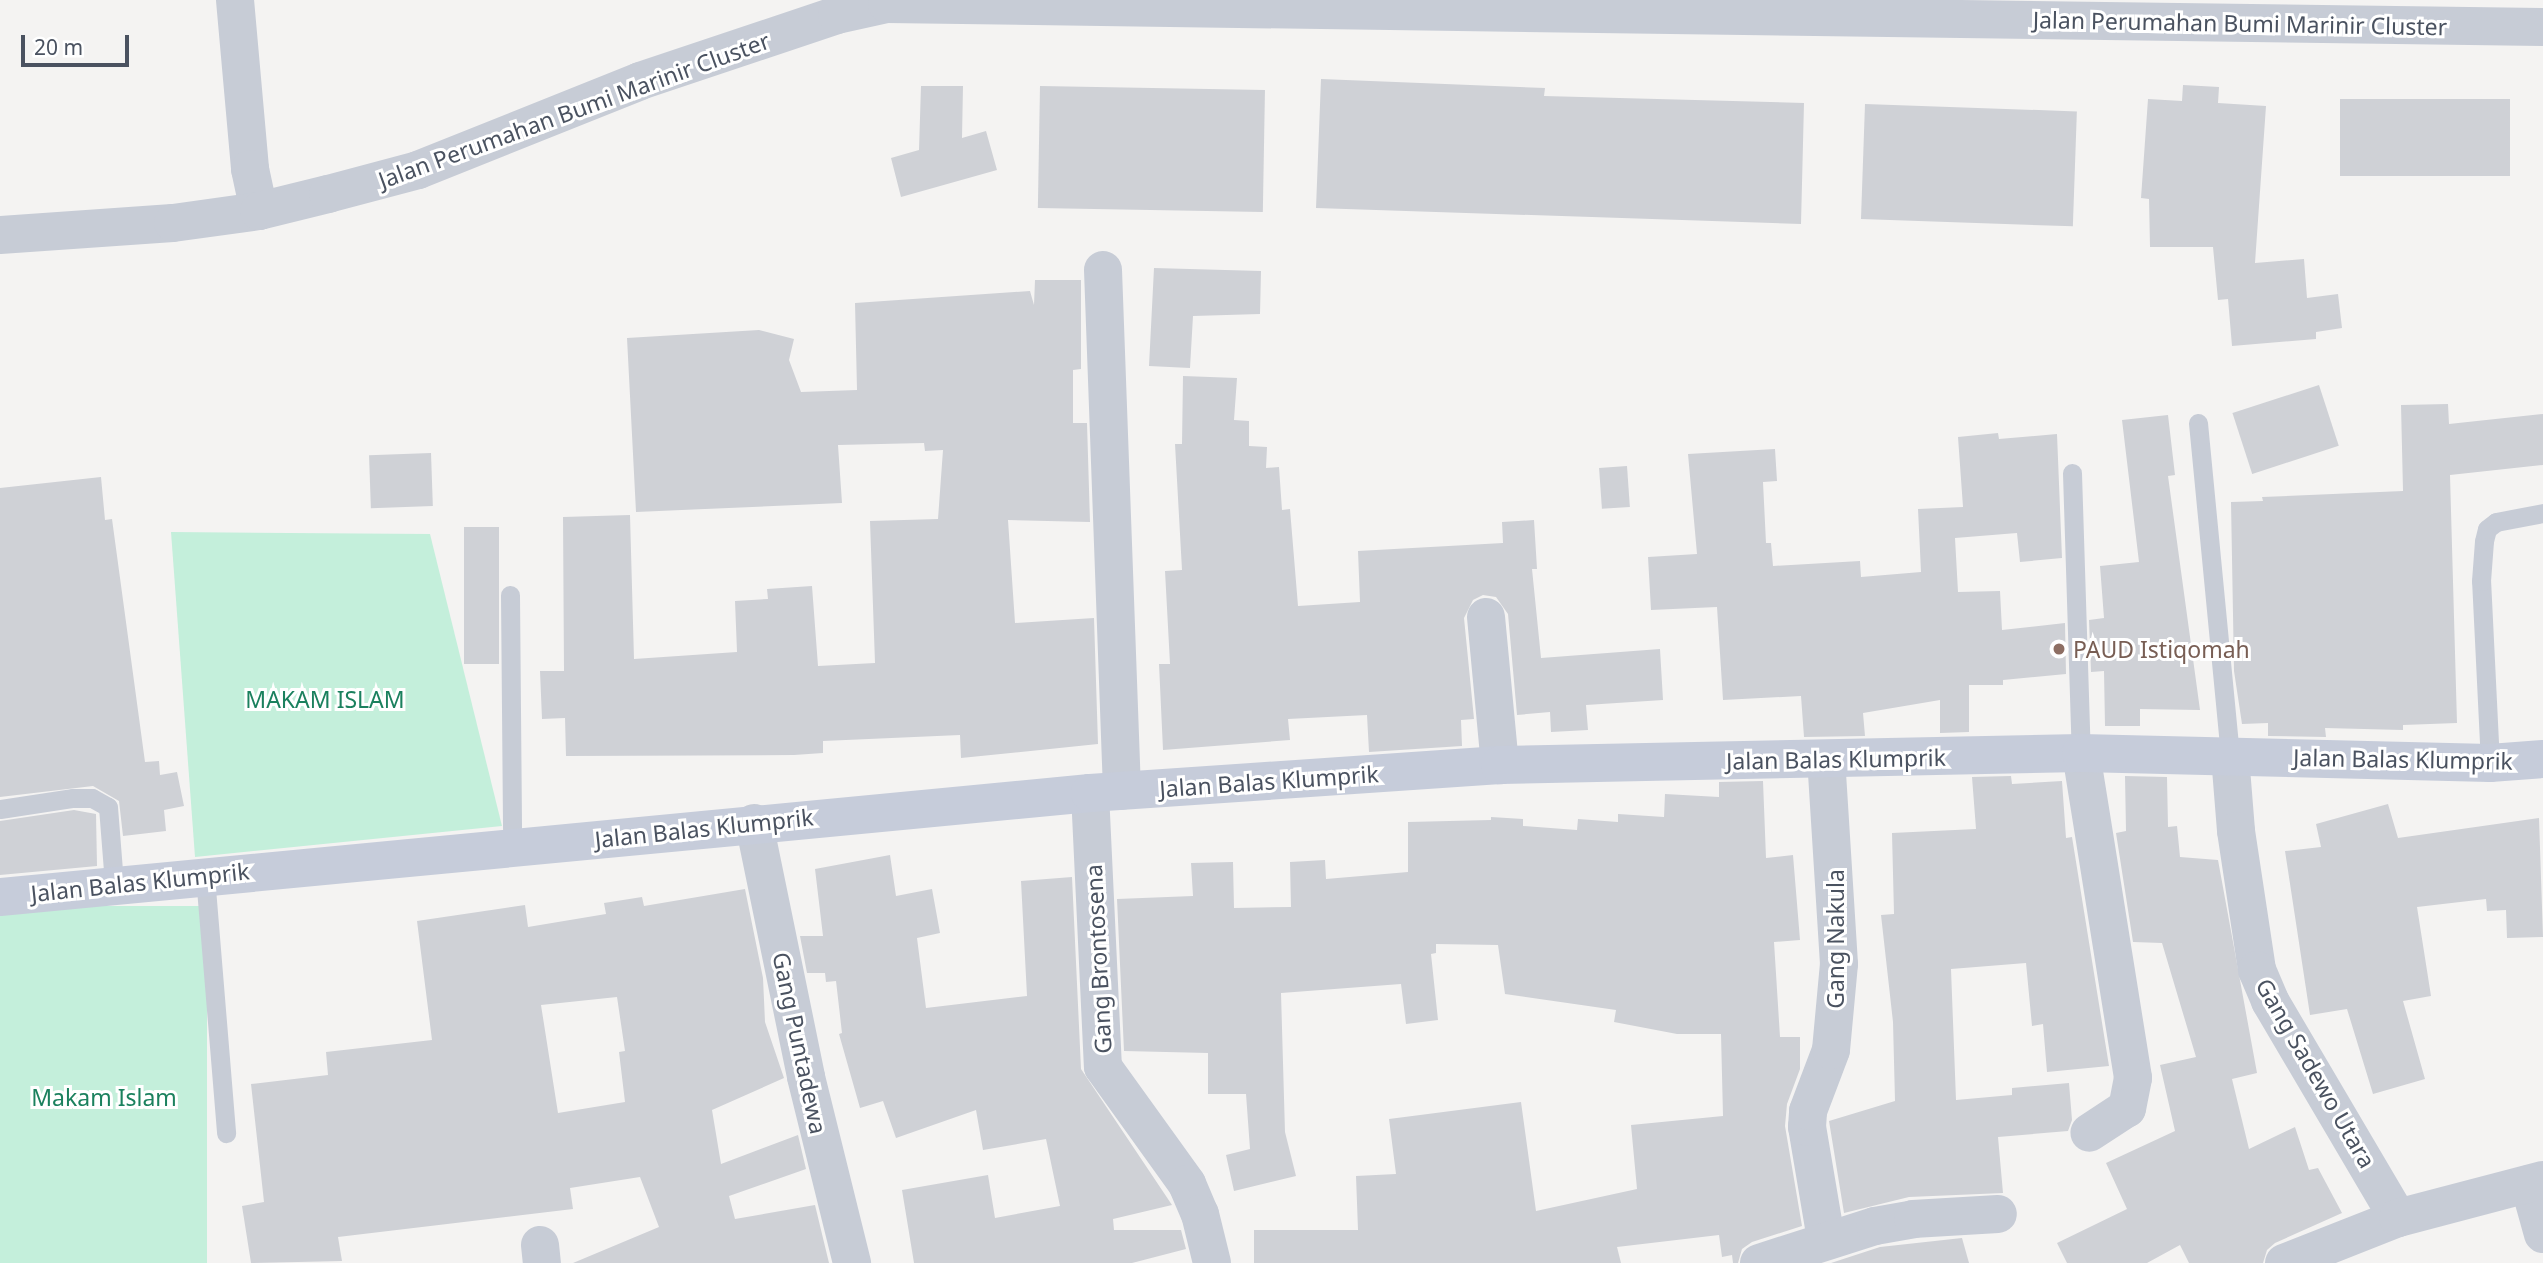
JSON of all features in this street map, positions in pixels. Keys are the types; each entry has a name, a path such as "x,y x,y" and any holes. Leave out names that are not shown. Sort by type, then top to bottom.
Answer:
{"street":[{"path":"236,0 250,169 259,211"},
{"name":"Jalan Perumahan Bumi Marinir Cluster","path":"0,235 173,223 259,211 418,170 640,81 837,15 887,2 2543,27"},
{"name":"Gang Brontosena","path":"1103,270 1106,792 1104,1067 1187,1184 1200,1214 1212,1263"},
{"path":"1486,617 1500,765"},
{"path":"2081,754 2133,1078 2127,1108 2089,1133"},
{"name":"Jalan Balas Klumprik","path":"0,897 114,883 1106,792 1500,765 2081,754 2490,763 2543,759"},
{"name":"Gang Sadewo Utara","path":"2230,756 2236,831 2257,970 2270,1001 2398,1218"},
{"name":"Gang Nakula","path":"1826,759 1839,964 1831,1050 1808,1111 1807,1127 1812,1179 1826,1239"},
{"name":"Gang Puntadewa","path":"754,823 806,1077 852,1263"},
{"path":"2284,1263 2362,1248 2398,1218 2536,1182 2543,1234"},
{"path":"1759,1263 1826,1239 1913,1219 1998,1214"}],"lane":[{"path":"2198,423 2230,756"},
{"path":"2072,473 2081,754"},
{"path":"2490,763 2481,581 2484,541 2487,529 2496,522 2543,513"},
{"path":"510,595 512,847"},
{"path":"0,809 73,798 92,798 108,807 114,883"},
{"path":"205,876 226,1133"}],"green space":[{"name":"MAKAM ISLAM","path":"171,532 430,534 502,826 195,857"},
{"name":"Makam Islam","path":"0,906 207,906 207,1263 0,1263"}],"building":[{"path":"1321,79 1545,88 1544,96 1804,103 1801,224 1316,208"},
{"path":"2183,85 2219,87 2218,103 2266,106 2255,263 2304,259 2307,298 2338,294 2342,328 2316,332 2316,339 2232,346 2228,299 2218,300 2213,247 2150,247 2149,199 2141,198 2148,99 2182,101"},
{"path":"921,86 963,86 962,138 986,131 997,170 901,197 891,158 919,150"},
{"path":"1040,86 1265,90 1263,212 1038,208"},
{"path":"2340,99 2510,99 2510,176 2340,176"},
{"path":"1865,104 2077,111 2073,226 1861,219"},
{"path":"1154,268 1261,271 1260,314 1193,316 1190,368 1149,366"},
{"path":"1035,280 1081,280 1081,369 1073,370 1073,423 1087,423 1090,522 1008,520 1015,623 1094,618 1098,744 961,758 960,735 823,741 823,753 794,755 566,756 565,718 542,719 540,671 564,671 563,517 630,515 634,659 737,652 735,601 768,599 767,589 812,586 818,666 875,663 870,521 938,519 943,450 925,451 924,443 838,445 842,503 636,512 627,338 759,330 794,339 789,360 801,392 857,390 855,303 1030,291 1034,305"},
{"path":"1183,376 1237,378 1234,420 1249,421 1249,446 1267,447 1266,468 1279,467 1282,510 1290,509 1298,606 1360,602 1358,551 1503,543 1502,522 1534,520 1537,569 1532,569 1541,658 1660,649 1663,700 1586,705 1588,730 1551,732 1550,712 1517,715 1508,614 1496,597 1483,595 1473,600 1464,618 1474,719 1461,720 1462,746 1369,752 1367,715 1288,719 1290,740 1163,750 1159,664 1170,664 1165,571 1182,570 1175,444 1182,444"},
{"path":"2319,385 2339,446 2252,474 2232,413"},
{"path":"2448,404 2449,424 2543,414 2543,465 2450,475 2457,723 2403,725 2403,730 2325,728 2326,737 2268,736 2268,723 2242,724 2234,671 2231,502 2263,501 2262,497 2403,491 2401,405"},
{"path":"2168,415 2175,475 2168,476 2200,710 2140,709 2140,726 2105,726 2104,671 2091,672 2089,620 2104,618 2100,566 2139,562 2122,420"},
{"path":"1998,433 1999,439 2057,434 2062,558 2020,562 2017,533 1955,538 1958,592 2000,591 2002,630 2065,623 2066,674 2003,680 2003,685 1969,685 1969,732 1940,733 1940,700 1863,713 1865,736 1804,737 1801,696 1723,700 1717,607 1651,610 1648,557 1697,554 1688,454 1775,449 1777,481 1763,482 1766,543 1771,543 1773,566 1860,561 1861,577 1921,572 1918,509 1963,507 1958,437"},
{"path":"431,453 433,506 371,508 369,455"},
{"path":"1627,466 1630,507 1602,509 1599,468"},
{"path":"101,477 105,520 112,519 145,762 159,761 160,775 177,772 184,806 164,810 166,831 123,836 119,801 93,786 0,797 0,488"},
{"path":"464,527 499,527 499,664 464,664"},
{"path":"2011,776 2012,784 2062,781 2066,838 2072,837 2109,1066 2047,1072 2043,1024 2032,1026 2026,963 1951,969 1956,1100 2012,1095 2012,1088 2069,1083 2072,1120 2068,1131 1998,1137 2003,1193 1909,1197 1844,1213 1829,1121 1895,1101 1893,1022 1881,915 1894,914 1892,833 1976,829 1972,777"},
{"path":"2125,776 2167,777 2168,827 2177,826 2180,857 2218,860 2257,1073 2232,1079 2249,1149 2295,1127 2309,1170 2318,1168 2342,1213 2275,1243 2267,1250 2263,1263 2189,1263 2180,1245 2147,1263 2067,1263 2057,1243 2127,1209 2106,1163 2175,1131 2160,1065 2196,1057 2162,943 2133,942 2116,833 2126,831"},
{"path":"1763,781 1766,858 1793,855 1800,940 1774,942 1780,1037 1800,1037 1800,1069 1787,1104 1785,1126 1802,1226 1752,1242 1742,1249 1738,1263 1733,1263 1732,1255 1722,1257 1719,1235 1617,1247 1621,1263 1254,1263 1254,1230 1358,1230 1356,1176 1396,1174 1389,1119 1521,1102 1536,1211 1637,1189 1631,1125 1723,1116 1721,1034 1677,1034 1614,1022 1616,1010 1505,994 1498,945 1436,944 1436,953 1431,954 1438,1020 1406,1024 1401,984 1281,993 1285,1132 1296,1176 1234,1191 1226,1155 1250,1149 1246,1094 1208,1094 1208,1053 1124,1051 1117,899 1193,896 1191,863 1233,862 1234,908 1291,907 1290,862 1325,860 1326,879 1408,872 1408,822 1491,820 1491,817 1523,819 1523,826 1577,830 1578,819 1618,822 1618,814 1664,817 1665,794 1719,797 1719,782"},
{"path":"2388,804 2398,838 2539,818 2543,937 2507,938 2506,910 2487,911 2486,899 2417,907 2431,996 2403,1001 2425,1079 2373,1094 2347,1009 2310,1015 2285,851 2321,847 2316,824"},
{"path":"74,810 96,814 97,866 0,875 0,821"},
{"path":"890,855 896,896 932,889 940,933 917,938 926,1008 1027,996 1021,881 1072,877 1081,1069 1172,1205 1113,1219 1114,1230 1181,1230 1186,1249 1132,1263 914,1263 902,1190 988,1175 995,1218 1060,1206 1046,1139 983,1150 976,1110 896,1138 883,1101 860,1108 839,1034 842,1033 836,981 826,982 825,973 807,973 800,936 823,936 815,869"},
{"path":"745,889 763,978 765,1022 784,1078 712,1110 721,1164 798,1135 806,1169 729,1196 735,1219 815,1205 829,1263 573,1263 659,1227 640,1177 570,1188 573,1209 338,1237 342,1261 251,1263 242,1206 264,1202 251,1084 328,1075 326,1052 432,1040 417,921 525,905 528,927 606,914 604,903 642,897 644,906","holes":["617,997 625,1051 619,1052 625,1102 558,1113 541,1005"]},
{"path":"1962,1238 1969,1263 1831,1263 1880,1247"}],"place":[{"name":"PAUD Istiqomah","path":"2059,649"}]}
